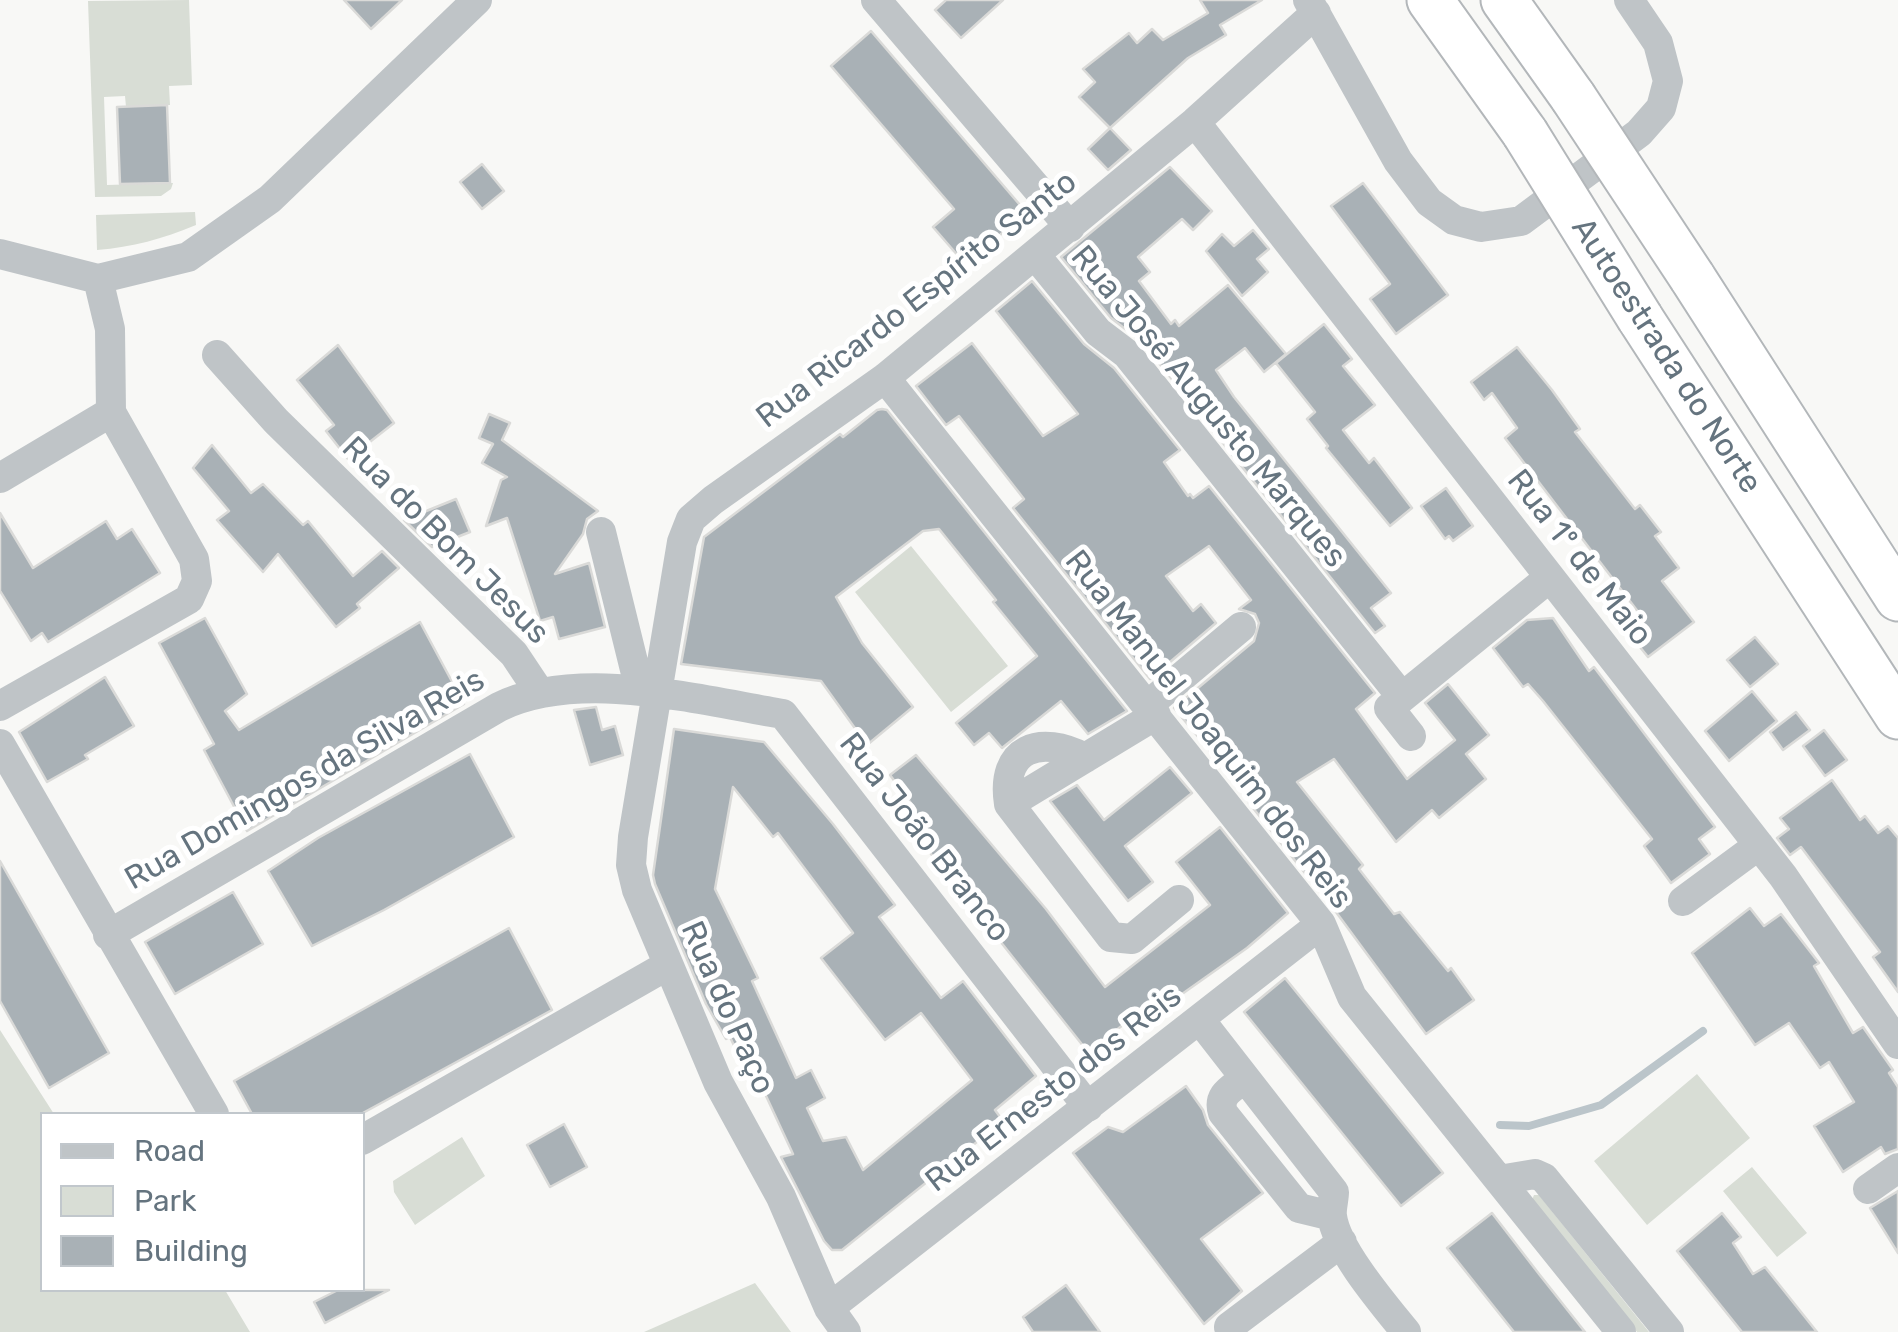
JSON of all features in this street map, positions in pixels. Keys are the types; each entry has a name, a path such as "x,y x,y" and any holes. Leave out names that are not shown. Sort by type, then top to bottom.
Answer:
{"highway":[{"name":"Autoestrada do Norte","path":"1430,0 1525,133 1898,716"},
{"name":"Autoestrada do Norte","path":"1504,0 1574,97 1692,276 1898,598"}],"street":[{"path":"0,254 98,279 188,258 270,199 477,0"},
{"path":"876,0 1070,227"},
{"path":"1312,7 1398,161 1429,202 1454,220 1480,227 1521,221 1639,133 1660,108 1668,80 1658,43 1629,0"},
{"name":"Rua Ricardo Espírito Santo","path":"648,691 691,518 885,378 1036,256 1195,122 1312,7"},
{"name":"Rua 1º de Maio","path":"1195,122 1759,844 1898,1044"},
{"name":"Rua José Augusto Marques","path":"1036,256 1098,332 1127,354 1402,697"},
{"path":"0,706 189,598 194,591 194,559 111,412 110,330 98,279"},
{"name":"Rua do Bom Jesus","path":"217,355 276,420 514,654 540,693 648,691"},
{"name":"Rua Manuel Joaquim dos Reis","path":"885,378 1320,924 1352,997 1621,1332"},
{"path":"0,478 111,412"},
{"path":"601,532 648,691"},
{"path":"1411,736 1389,708 1549,578"},
{"path":"1179,900 1132,939 1111,937 1009,804 1008,770 1034,748 1064,746 1085,758 1152,710 1241,627"},
{"name":"Rua do Paço","path":"648,691 632,864 637,890 718,1082 782,1197 838,1320"},
{"name":"Rua João Branco","path":"648,691 783,714 1088,1107"},
{"name":"Rua Domingos da Silva Reis","path":"108,935 499,707 540,693"},
{"path":"0,744 213,1112"},
{"path":"1683,902 1759,844"},
{"name":"Rua Ernesto dos Reis","path":"838,1320 1088,1107 1320,924"},
{"path":"365,1138 668,965"},
{"path":"1200,1020 1334,1192 1337,1229 1377,1296 1406,1332"},
{"path":"1868,1188 1898,1168"},
{"path":"1500,1180 1535,1174 1544,1178 1669,1332"},
{"path":"1229,1327 1337,1229"}],"green space":[{"path":"189,0 192,85 169,86 170,105 126,107 125,96 104,97 107,185 173,183 171,189 161,196 95,197 88,1"},
{"path":"195,212 196,225 159,238 97,250 96,215"},
{"path":"911,546 1008,666 951,712 855,592"},
{"path":"0,1030 53,1112 40,1112 40,1292 226,1292 250,1332 0,1332"},
{"path":"1697,1074 1750,1138 1647,1225 1594,1161"},
{"path":"462,1137 485,1176 415,1225 394,1192 393,1181"},
{"path":"1752,1167 1807,1233 1777,1257 1723,1191"},
{"path":"1539,1195 1649,1332 1637,1332 1532,1200"},
{"path":"755,1283 791,1332 644,1332"}],"building":[{"path":"344,0 402,0 371,29"},
{"path":"946,0 1003,0 961,38 935,10"},
{"path":"1200,0 1262,0 1220,25 1226,35 1188,58 1110,128 1079,97 1095,82 1083,69 1129,33 1137,43 1152,29 1163,40 1208,13"},
{"path":"871,31 1026,212 966,265 933,227 954,209 831,66"},
{"path":"167,105 170,183 120,184 117,107"},
{"path":"1110,128 1131,150 1108,170 1088,149"},
{"path":"482,164 504,191 482,209 460,182"},
{"path":"1170,167 1212,211 1193,230 1182,219 1138,257 1150,272 1139,281 1171,324 1175,320 1179,326 1228,285 1286,354 1264,372 1245,348 1216,370 1391,593 1371,608 1385,626 1375,633 1142,342 1111,318 1061,257"},
{"path":"1363,183 1448,295 1396,334 1370,299 1390,284 1331,206"},
{"path":"1253,230 1269,249 1257,259 1268,272 1242,296 1206,251 1222,234 1234,246"},
{"path":"1032,281 1084,344 1114,368 1180,450 1164,462 1188,496 1193,498 1209,486 1375,693 1356,709 1407,779 1455,740 1425,703 1448,684 1489,735 1466,754 1486,779 1439,818 1432,810 1396,842 1334,759 1297,782 1363,865 1359,869 1394,914 1400,912 1474,1000 1426,1034 1249,803 1252,801 1174,708 1254,641 1259,623 1255,614 1239,609 1251,600 1209,546 1166,576 1193,611 1201,604 1216,623 1150,679 1013,508 1024,499 959,416 946,425 916,386 972,343 1043,436 1078,414 996,311"},
{"path":"1324,324 1352,359 1343,366 1375,405 1343,430 1369,463 1374,458 1412,508 1390,526 1326,448 1307,419 1315,412 1276,363"},
{"path":"338,345 394,423 348,459 326,431 334,425 297,380"},
{"path":"1517,347 1580,429 1575,432 1635,509 1640,505 1661,532 1655,536 1679,568 1662,581 1694,622 1648,657 1623,626 1639,613 1505,438 1517,428 1492,393 1484,400 1471,382"},
{"path":"882,409 887,410 1127,711 1088,734 1061,701 1002,748 989,733 974,745 956,723 1037,656 939,529 923,531 836,597 862,643 913,707 867,745 821,681 681,664 704,537 840,434 843,437"},
{"path":"489,414 510,423 502,440 598,511 587,519 583,534 555,574 589,563 605,627 559,639 553,617 540,621 507,518 486,526 501,480 507,477 482,463 493,444 479,438"},
{"path":"212,445 251,493 263,484 303,525 308,521 353,576 382,551 399,568 336,627 278,554 263,572 217,520 229,511 193,468"},
{"path":"1446,488 1473,526 1453,541 1449,536 1445,539 1421,506"},
{"path":"456,499 470,532 432,547 404,520"},
{"path":"0,513 33,568 106,521 117,539 132,529 160,573 48,642 42,633 31,641 0,591"},
{"path":"205,618 247,694 225,711 239,730 420,622 464,704 247,831 204,750 214,744 159,643"},
{"path":"1553,618 1589,671 1594,667 1715,827 1699,839 1710,854 1671,883 1644,846 1652,839 1543,701 1528,684 1523,687 1493,648 1527,620"},
{"path":"1755,637 1778,664 1750,687 1727,660"},
{"path":"105,677 134,726 47,782 19,732"},
{"path":"1752,691 1777,721 1729,761 1705,731"},
{"path":"596,707 602,730 615,726 623,755 590,765 574,710"},
{"path":"1796,712 1810,730 1783,750 1770,732"},
{"path":"674,729 764,742 895,905 879,917 941,998 963,981 1036,1076 995,1110 1003,1121 842,1250 832,1250 781,1157 793,1154 754,1070 747,1073 730,1037 726,1039 706,1004 653,875","holes":["733,787 773,837 778,833 853,933 821,958 885,1040 921,1013 972,1080 863,1170 846,1137 823,1141 807,1108 825,1098 811,1070 796,1078 752,981 758,978 715,889"]},
{"path":"1824,730 1847,760 1825,776 1803,746"},
{"path":"470,754 514,837 312,946 268,871 318,838"},
{"path":"916,755 1046,909 1105,987 1210,905 1176,862 1220,827 1288,913 1247,948 1134,1028 1128,1021 1088,1052 904,820 916,810 890,775"},
{"path":"1170,767 1192,793 1125,846 1153,882 1128,901 1050,801 1077,785 1104,820"},
{"path":"1832,780 1860,820 1865,816 1878,833 1888,826 1898,838 1898,992 1873,957 1880,952 1801,847 1790,855 1777,838 1789,829 1780,818"},
{"path":"0,861 109,1053 49,1088 0,1001"},
{"path":"233,892 263,944 175,994 145,942"},
{"path":"1750,908 1764,926 1781,914 1819,963 1814,966 1853,1033 1863,1027 1893,1070 1889,1073 1898,1087 1898,1149 1885,1154 1881,1147 1843,1172 1814,1126 1854,1102 1829,1062 1820,1068 1789,1023 1755,1045 1692,953"},
{"path":"509,928 552,1010 365,1112 251,1112 234,1081"},
{"path":"1285,978 1443,1173 1401,1206 1244,1012"},
{"path":"1186,1086 1203,1110 1208,1125 1263,1193 1201,1239 1242,1291 1204,1324 1073,1153 1108,1127 1123,1132"},
{"path":"564,1124 587,1167 550,1187 527,1145"},
{"path":"1898,1191 1898,1253 1870,1208"},
{"path":"1492,1213 1585,1332 1514,1332 1447,1248"},
{"path":"1722,1213 1741,1237 1733,1243 1753,1274 1765,1267 1817,1332 1742,1332 1677,1251"},
{"path":"1066,1285 1100,1332 1033,1332 1023,1317"},
{"path":"389,1290 325,1323 314,1302 334,1292"}],"waterway":[{"path":"1500,1125 1529,1126 1601,1105 1703,1031"}]}
